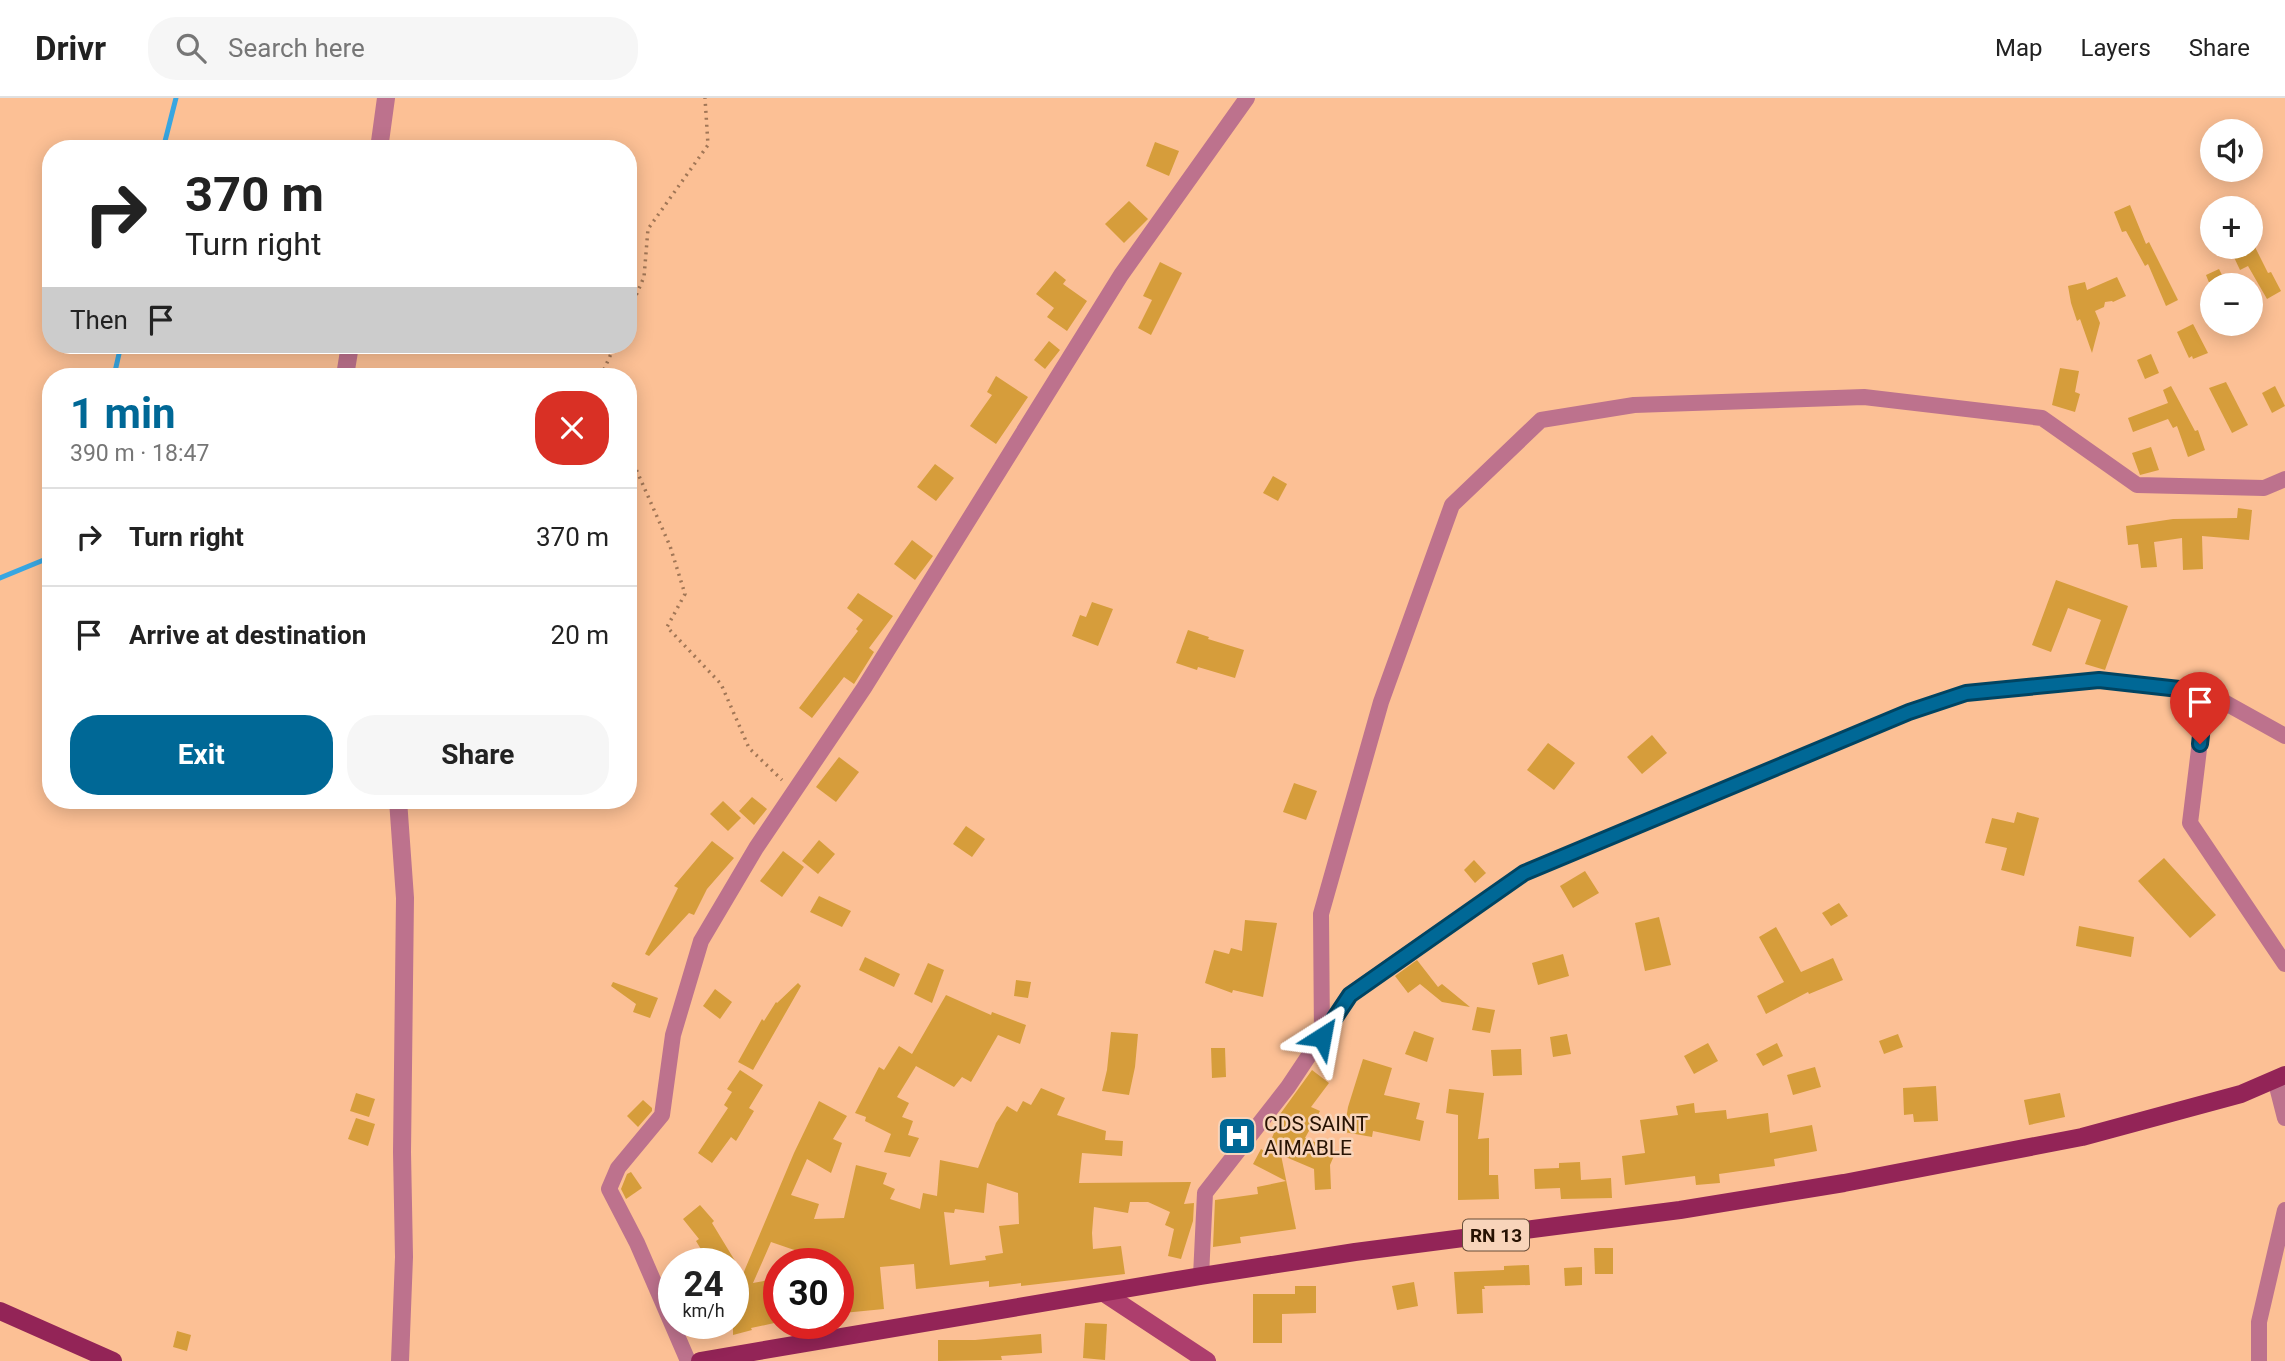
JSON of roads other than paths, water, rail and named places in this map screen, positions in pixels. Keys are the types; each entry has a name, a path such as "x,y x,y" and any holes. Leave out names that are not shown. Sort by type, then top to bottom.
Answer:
{"main road":[{"name":"RN 13","path":"700,1361 1355,1252 1680,1210 1844,1184 2082,1137 2241,1094 2280,1077"},
{"path":"1104,1293 1207,1361"},
{"path":"0,1311 113,1361"}],"street":[{"path":"380,140 386,98"},
{"path":"688,1361 637,1243 610,1189 618,1168 662,1115 673,1035 701,941 756,848 864,688 1121,275 1247,98"},
{"path":"1322,1037 1321,914 1381,702 1452,505 1541,420 1634,405 1864,397 2042,418 2137,485 2264,488 2285,479"},
{"path":"1202,1276 1205,1194 1288,1087 1350,995 1524,873 1909,712 1966,693 2099,680 2206,692 2285,736"},
{"path":"2206,692 2190,823 2285,964"},
{"path":"399,809 405,898 402,1152 404,1257 400,1361"},
{"path":"2280,1077 2285,1118"},
{"path":"2259,1361 2259,1322 2285,1210"}],"waterway":[{"path":"165,140 176,98"},
{"path":"116,368 119,354"},
{"path":"0,578 42,561"}],"place":[{"name":"CDS SAINT AIMABLE","path":"1237,1136"}]}
